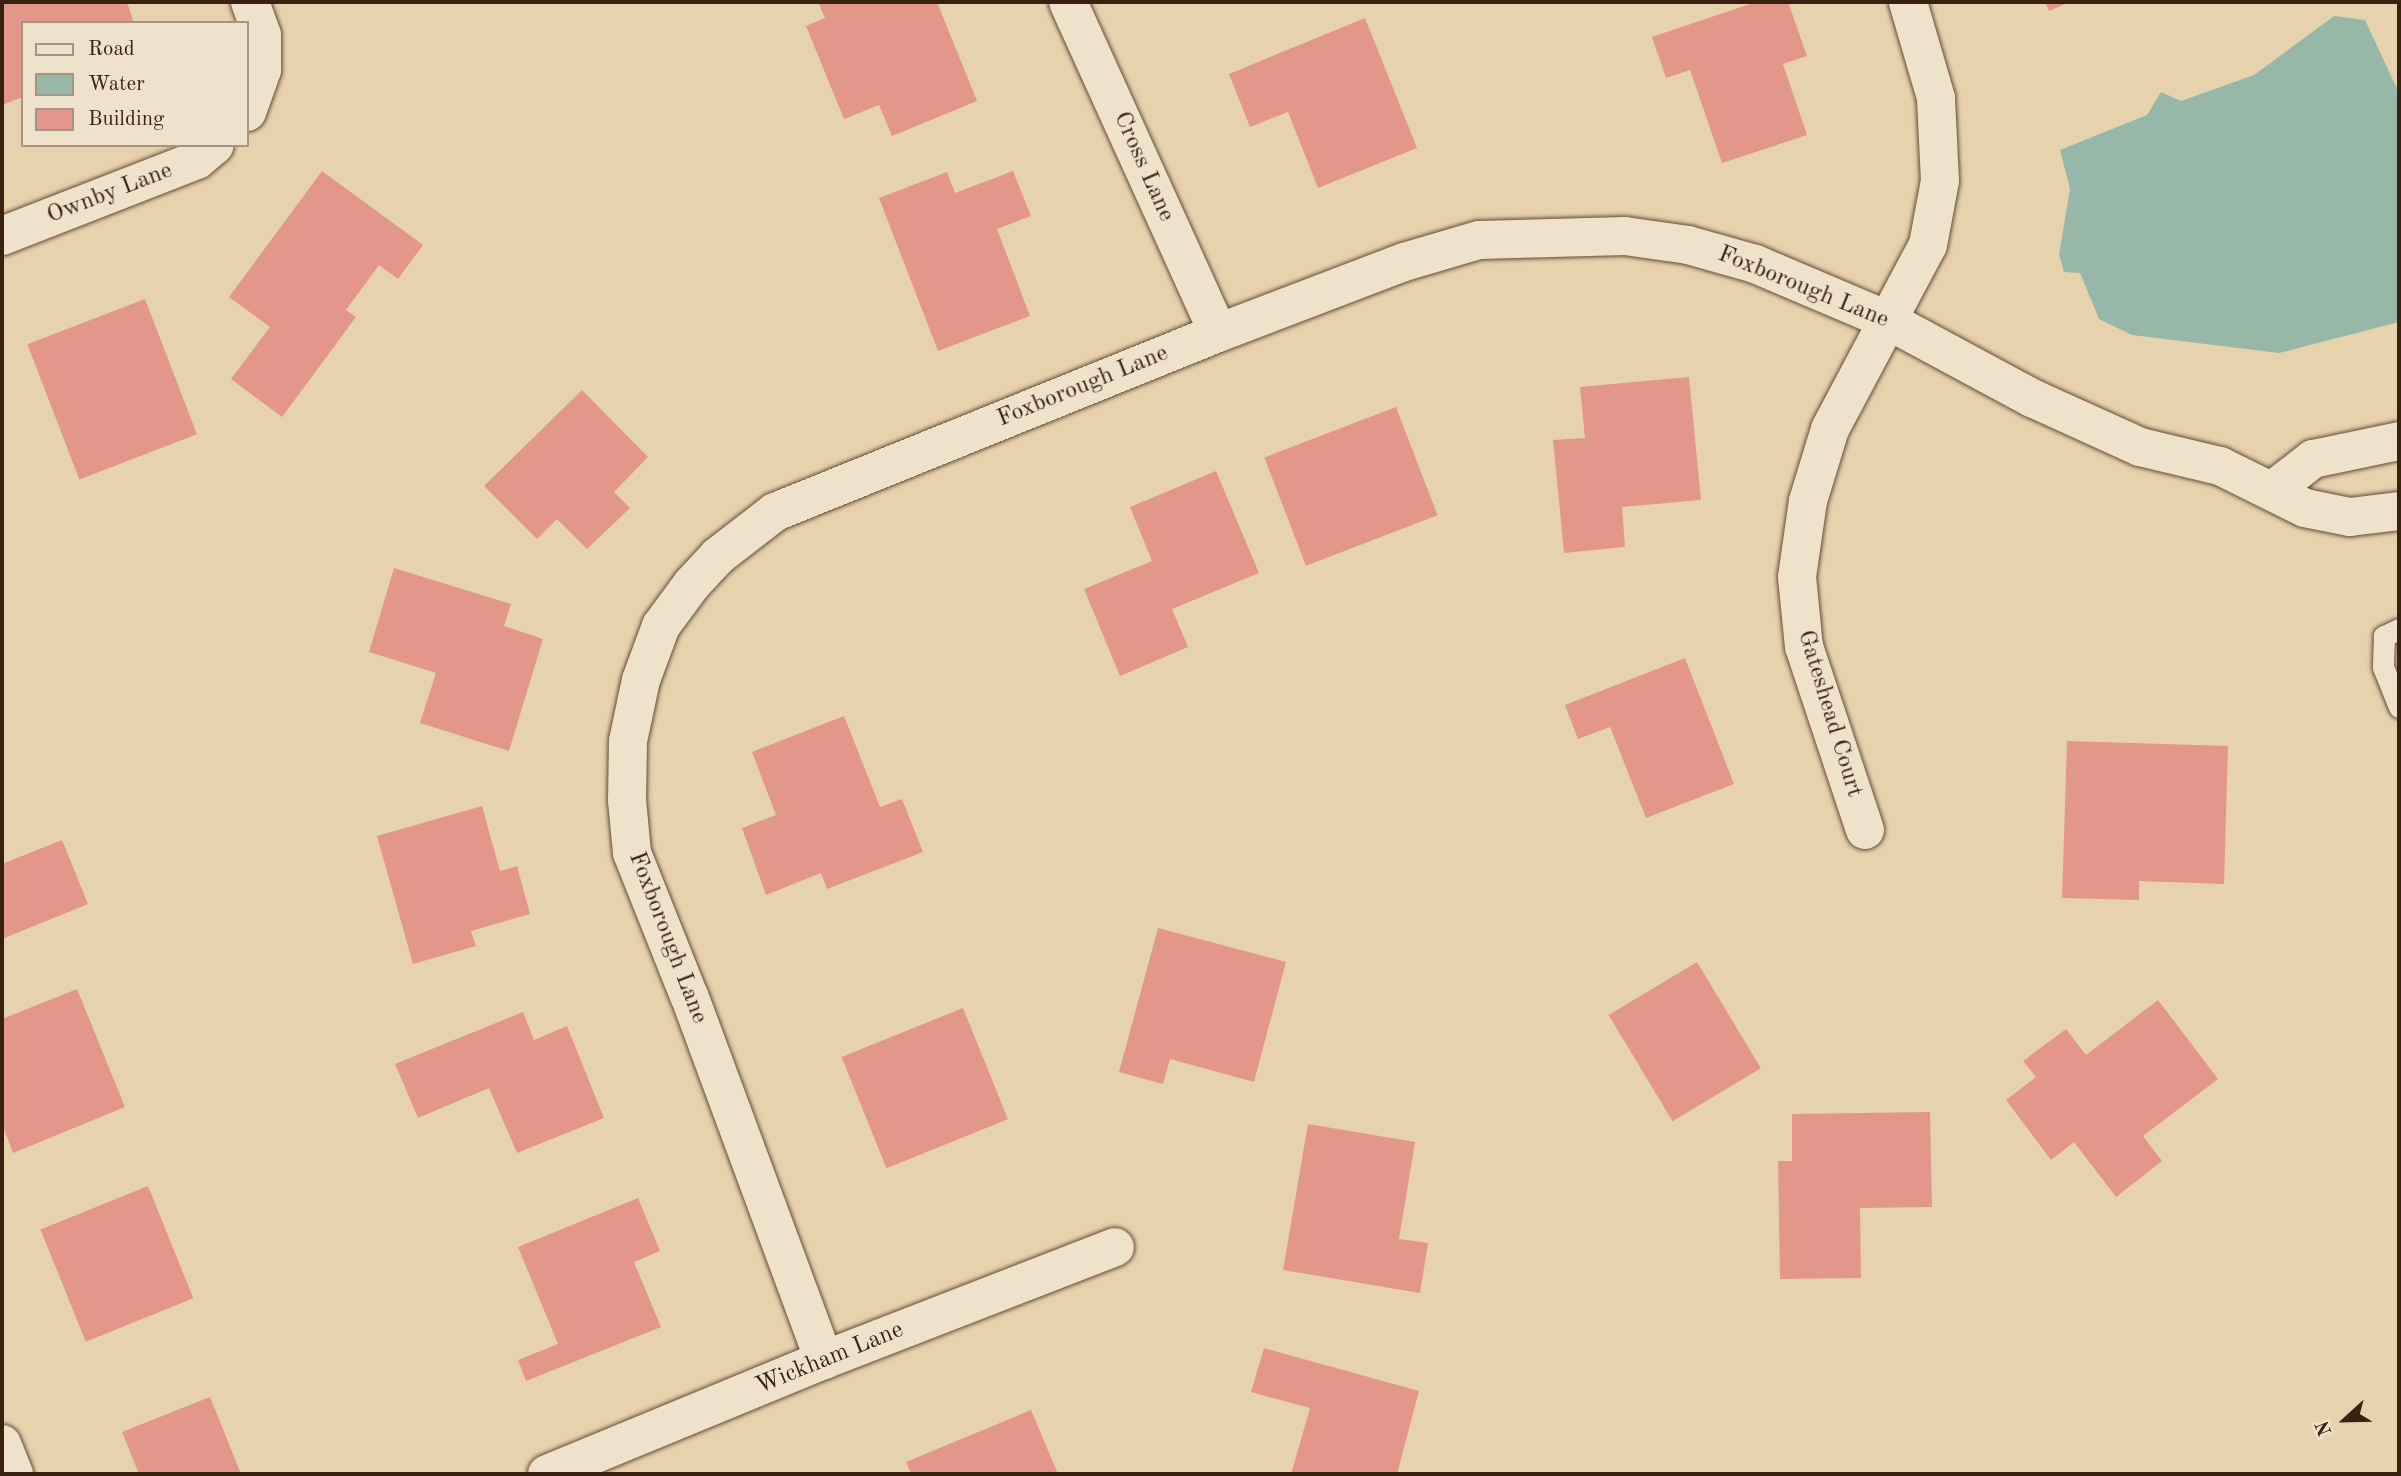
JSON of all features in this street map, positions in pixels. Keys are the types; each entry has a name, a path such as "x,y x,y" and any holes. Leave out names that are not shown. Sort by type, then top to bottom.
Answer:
{"street":[{"path":"248,109 262,70 262,34 250,2"},
{"name":"Cross Lane","path":"1068,2 1218,333"},
{"name":"Gateshead Court","path":"1865,830 1804,647 1797,578 1808,501 1830,429 1928,245 1940,181 1936,98 1908,2"},
{"name":"Ownby Lane","path":"2,236 197,160 213,147"},
{"name":"Foxborough Lane","path":"824,1360 689,996 632,853 627,800 628,741 641,680 661,626 692,584 718,556 775,512 1218,333 1404,262 1479,240 1625,236 1688,245 1755,264 1887,320 2032,398 2140,447 2220,466 2305,508 2350,517 2399,511"},
{"path":"2273,490 2313,459 2399,441"},
{"name":"Wickham Lane","path":"547,1474 824,1360 1115,1247"},
{"path":"2,1444 14,1474"}],"lane":[{"path":"2399,629 2384,636 2383,667 2399,707"}],"water":[{"path":"2334,16 2365,20 2399,93 2399,322 2279,353 2132,335 2099,319 2080,273 2064,272 2059,254 2070,189 2060,150 2147,115 2161,92 2181,101 2254,75"}],"building":[{"path":"2,2 127,2 133,21 21,21 21,98 2,105"},
{"path":"818,2 937,2 977,101 892,136 879,105 844,119 806,26 825,18"},
{"path":"1756,2 1788,2 1807,56 1783,64 1807,135 1722,163 1690,70 1666,78 1652,37"},
{"path":"2045,2 2070,2 2049,11"},
{"path":"1365,18 1417,148 1318,188 1288,112 1250,127 1229,74"},
{"path":"322,171 423,245 398,279 379,265 346,310 356,317 282,417 231,379 270,327 229,297"},
{"path":"1013,171 1031,216 997,229 1030,316 938,351 879,198 947,172 955,193"},
{"path":"145,299 197,434 79,480 27,344"},
{"path":"1689,377 1701,500 1622,507 1625,547 1564,553 1553,440 1585,438 1580,387"},
{"path":"582,390 648,457 614,492 630,508 587,549 557,519 537,539 484,486"},
{"path":"1396,407 1438,515 1306,566 1264,458"},
{"path":"1216,471 1259,573 1172,609 1188,647 1120,676 1084,589 1152,561 1130,507"},
{"path":"394,568 511,604 504,626 543,639 509,751 420,723 436,673 369,652"},
{"path":"1685,658 1734,784 1646,818 1610,727 1578,739 1565,705"},
{"path":"844,716 880,807 902,799 923,852 827,889 821,873 766,895 742,828 776,815 752,752"},
{"path":"2067,741 2228,746 2224,884 2139,881 2139,900 2062,898"},
{"path":"482,806 500,871 517,866 530,914 471,931 476,946 413,964 377,836"},
{"path":"62,840 88,904 2,939 2,864"},
{"path":"1158,928 1286,962 1254,1082 1170,1059 1163,1084 1119,1072"},
{"path":"1697,962 1761,1068 1673,1121 1609,1015"},
{"path":"77,989 125,1107 13,1153 2,1124 2,1019"},
{"path":"2158,1000 2218,1079 2143,1136 2162,1161 2116,1197 2074,1142 2051,1160 2006,1100 2036,1077 2023,1061 2066,1029 2086,1055"},
{"path":"963,1008 1008,1119 886,1168 842,1057"},
{"path":"523,1012 534,1040 567,1026 604,1118 517,1153 489,1088 418,1118 395,1064"},
{"path":"1930,1112 1932,1207 1860,1208 1861,1278 1780,1279 1778,1161 1792,1161 1792,1114"},
{"path":"1308,1124 1415,1142 1399,1239 1428,1243 1420,1293 1283,1270"},
{"path":"148,1186 193,1298 86,1342 40,1229"},
{"path":"638,1198 660,1251 634,1262 661,1327 526,1381 518,1360 558,1344 518,1247"},
{"path":"1264,1348 1419,1391 1397,1474 1291,1474 1310,1408 1251,1392"},
{"path":"210,1397 241,1474 139,1474 122,1432"},
{"path":"1031,1410 1058,1474 911,1474 906,1462"}]}
